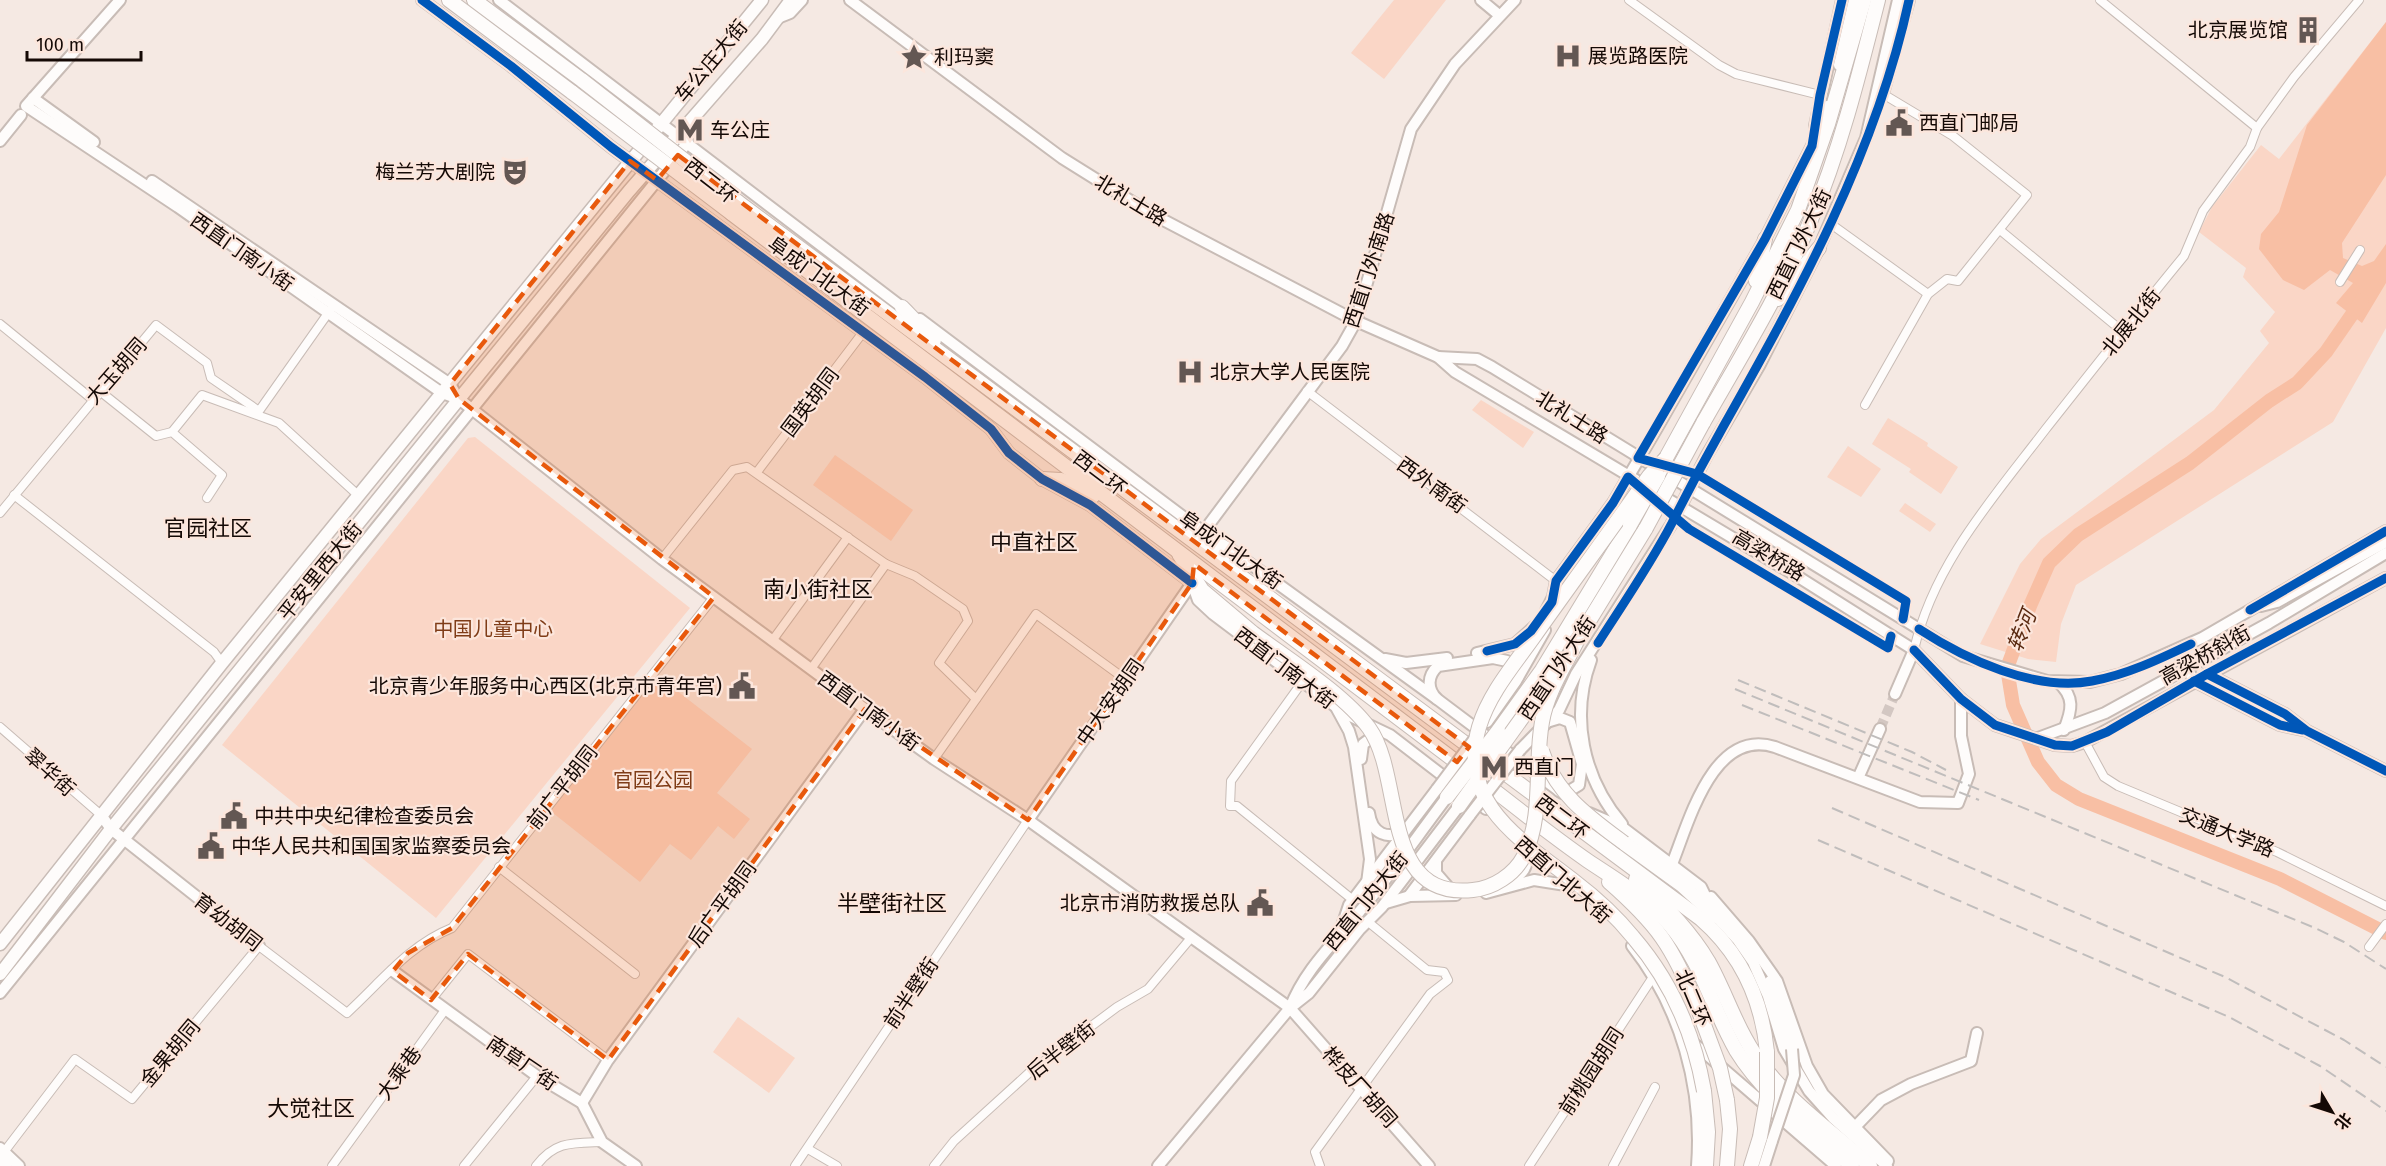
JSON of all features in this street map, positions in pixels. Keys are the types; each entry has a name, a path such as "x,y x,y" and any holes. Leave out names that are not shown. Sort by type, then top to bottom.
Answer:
{"highway":[{"name":"西二环","path":"449,0 573,93 965,372 1340,649 1608,852 1682,904 1726,944"},
{"name":"西二环","path":"474,0 583,81 734,207 1173,548 1589,862"},
{"name":"西直门外大街","path":"1442,793 1542,670 1630,525 1752,302 1798,210 1831,114 1864,0"},
{"name":"西直门外大街","path":"1459,806 1578,639 1633,550 1760,322 1810,223 1843,127 1878,0"},
{"path":"1752,302 1765,239"},
{"path":"1760,322 1819,248"},
{"path":"902,307 965,372"},
{"path":"1666,458 1649,476 1499,686 1479,727 1476,762 1484,796 1497,817 1515,835 1607,909 1650,958 1673,995 1685,1022 1704,1091 1708,1132 1706,1166"},
{"path":"1042,479 1061,480 1122,508"},
{"path":"1206,534 1226,567"},
{"path":"1173,548 1191,579 1206,594 1340,700 1369,729 1385,760 1398,834 1403,849 1414,868 1437,885 1458,891 1484,888 1502,880 1521,861 1534,825 1541,725 1547,703 1578,639"},
{"path":"1540,746 1553,779 1569,799 1633,840 1716,916"},
{"name":"西直门北大街","path":"1608,852 1664,904 1688,932 1711,967 1742,1034 1765,1069 1854,1160"},
{"name":"北二环","path":"1589,862 1643,911 1659,930 1678,963 1720,1068 1727,1101 1730,1133 1727,1166"},
{"name":"西直门北大街","path":"1589,862 1627,885 1669,925 1694,957 1729,1036 1751,1071 1781,1102 1854,1160 1870,1166"},
{"path":"1682,885 1726,944 1744,972 1755,997 1767,1053 1767,1098 1766,1139 1751,1166"},
{"path":"1854,1160 1876,1166"}],"main road":[{"name":"车公庄大街","path":"630,161 762,0"},
{"name":"车公庄大街","path":"646,172 684,139 780,17 790,0"},
{"name":"平安里西大街","path":"0,944 222,663 630,161"},
{"name":"平安里西大街","path":"0,974 111,829 646,172"}],"street":[{"path":"0,141 26,106 120,0"},
{"name":"阜成门北大街","path":"422,0 511,66 558,107 864,332 991,429 1009,453 1042,479 1090,504 1191,579"},
{"name":"阜成门北大街","path":"499,0 902,307 1206,534 1377,656"},
{"path":"780,17 790,13 802,0"},
{"name":"北礼士路","path":"850,0 1071,164 1150,213 1356,321 1438,357 1455,372 1680,506"},
{"path":"1481,0 1499,15"},
{"name":"西直门外南路","path":"1206,534 1209,523 1342,346 1356,321 1411,129 1455,64 1515,0"},
{"path":"1629,0 1719,66 1736,74 1820,95"},
{"name":"西直门外大街","path":"1812,146 1820,95 1842,0"},
{"name":"西直门外大街","path":"1377,656 1395,662 1415,662 1487,651 1515,644 1528,634 1543,615 1553,597 1556,581 1613,503 1765,239 1812,146 1831,96 1854,0"},
{"name":"西直门外大街","path":"1866,138 1898,0"},
{"name":"西直门外大街","path":"1598,644 1759,366 1831,224 1883,94 1909,0"},
{"path":"2100,0 2257,128"},
{"name":"北展北街","path":"1914,650 1928,603 1953,555 1992,498 2122,331 2184,256 2203,211 2250,147 2257,128 2294,77 2359,0"},
{"path":"1865,405 1928,294 1947,279 1958,281 2027,195 1953,136 1883,94"},
{"name":"西直门南小街","path":"26,106 446,388 662,559 772,641 934,759 1028,820 1190,939 1290,1008"},
{"path":"0,993 657,180 684,139"},
{"path":"1831,224 1928,294"},
{"path":"2000,230 2122,331"},
{"path":"2340,282 2360,250"},
{"name":"大玉胡同","path":"0,513 92,399 101,392 156,325 207,363 212,378 259,411 331,309"},
{"path":"0,324 92,399"},
{"name":"国英胡同","path":"757,472 864,332"},
{"name":"北礼士路","path":"1438,357 1477,359 1689,489"},
{"name":"西外南街","path":"1307,391 1556,581"},
{"path":"101,392 156,436 172,432 202,395 279,423 358,496"},
{"path":"172,432 222,475 207,498"},
{"path":"662,559 733,470 747,467 886,564 915,576 963,609 968,621 939,663 976,699"},
{"name":"高梁桥路","path":"1689,489 1919,630"},
{"path":"14,495 214,652 222,663"},
{"name":"高梁桥路","path":"1680,506 1914,650"},
{"name":"高梁桥斜街","path":"1919,630 1972,659 2052,681 2090,682 2121,674 2178,651 2386,531"},
{"path":"772,641 848,537"},
{"name":"高梁桥斜街","path":"2250,610 2277,602 2386,542"},
{"name":"高梁桥斜街","path":"2038,738 2064,730 2105,712 2269,623 2386,553"},
{"path":"811,669 886,564"},
{"name":"高梁桥斜街","path":"2038,738 2055,745 2072,746 2085,742 2386,578"},
{"name":"中大安胡同","path":"1028,820 1191,579"},
{"name":"西直门南大街","path":"1191,579 1202,605 1333,704 1392,737"},
{"path":"1338,934 1353,900 1407,830 1442,793 1518,677 1554,613 1557,601 1556,581"},
{"name":"前广平胡同","path":"347,1013 393,971 408,953 423,942 452,928 714,597"},
{"path":"934,759 1036,614 1125,679"},
{"path":"1409,896 1520,750 1550,721 1598,644"},
{"path":"1598,644 1586,673 1580,699 1582,736 1597,789 1633,840 1672,864 1709,894 1756,950 1783,993 1812,1075 1828,1102 1881,1151 1889,1166"},
{"path":"2191,644 2207,674 2285,714 2307,731 2386,771"},
{"path":"1895,694 1914,650 1961,699 1995,725 2038,738"},
{"path":"2178,651 2194,681 2280,725 2307,731"},
{"path":"1377,656 1569,799"},
{"path":"1437,699 1430,690 1430,679 1434,670 1441,666 1499,658 1511,665 1518,677"},
{"path":"1303,681 1231,781 1230,806 1237,806 1353,900"},
{"path":"2052,681 2071,699 2072,708 2064,730"},
{"path":"1672,864 1712,774 1724,758 1739,748 1754,743 1767,744 1859,776 1920,802 1958,802 1969,774 1960,735 1961,699"},
{"path":"1333,704 1347,727 1353,743 1370,856 1367,883"},
{"name":"后广平胡同","path":"582,1103 608,1060 865,709"},
{"path":"1550,721 1560,718 1570,722 1582,764 1582,777 1577,787 1566,792 1556,789"},
{"name":"翠华街","path":"0,727 101,815"},
{"path":"1859,776 1880,729"},
{"path":"1392,737 1375,733 1361,747 1370,820 1375,829 1384,836 1407,830"},
{"name":"西直门北大街","path":"1392,737 1480,804 1520,846 1572,886 1614,925 1653,977 1679,1031 1696,1098 1697,1166"},
{"name":"交通大学路","path":"2085,742 2104,777 2126,791 2277,852 2386,906"},
{"name":"西直门内大街","path":"1290,1008 1299,985 1338,934 1362,909 1442,793"},
{"name":"西直门内大街","path":"1158,1166 1290,1008 1310,993 1367,921 1385,903 1459,806"},
{"name":"育幼胡同","path":"101,815 111,829 258,946 347,1013"},
{"name":"前半壁街","path":"795,1166 1028,820"},
{"path":"1436,861 1436,873 1448,888 1456,892 1478,892 1504,883 1523,871 1527,860 1520,846"},
{"path":"499,867 635,974"},
{"path":"1385,903 1409,896 1479,895 1534,879 1572,886"},
{"path":"1696,883 1716,916 1739,941 1754,963 1768,996 1784,1049 1811,1094 1831,1117 1889,1166"},
{"path":"1320,1166 1315,1152 1361,1086 1431,994 1448,980 1444,972 1427,970 1367,921"},
{"path":"2371,944 2386,924"},
{"name":"后半壁街","path":"934,1166 954,1141 1032,1071 1117,1007 1148,989 1190,939"},
{"name":"金果胡同","path":"1,1153 75,1059 132,1099 258,946"},
{"path":"1756,950 1775,994 1795,1061 1794,1077 1766,1139 1764,1166"},
{"path":"431,1000 468,954 608,1060"},
{"name":"南草厂街","path":"393,971 537,1076 582,1103"},
{"name":"前桃园胡同","path":"1529,1166 1653,977"},
{"name":"桦皮厂胡同","path":"1290,1008 1429,1166"},
{"name":"大乘巷","path":"332,1166 445,1010"},
{"path":"1679,1031 1836,1166"},
{"path":"1855,1127 1881,1100 1911,1084 1971,1061 1977,1033"},
{"path":"464,1166 537,1076"},
{"path":"1613,1166 1655,1087"},
{"path":"582,1103 602,1142 636,1166"},
{"path":"536,1166 547,1152 568,1143 602,1142"},
{"path":"808,1149 837,1166"},
{"path":"1,1153 7,1166"},
{"path":"1,1153 19,1166"}],"highlighted area":[{"path":"678,155 1469,747 1457,762 1194,564 1192,583 1028,820 865,709 608,1060 468,954 431,1000 393,971 408,953 452,928 714,597 459,399 450,384 630,161 657,180"}],"green space":[{"path":"1394,0 1446,0 1384,79 1351,53"},
{"path":"2386,22 2386,328 2333,422 2076,585 2061,624 2056,662 2028,659 1980,644 2020,564 2041,539 2214,410 2269,343 2260,331 2275,312 2243,277 2246,268 2199,232 2212,207 2261,145 2279,159"},
{"path":"1481,400 1534,432 1523,448 1472,410"},
{"path":"1888,418 1928,443 1927,446 1958,467 1941,494 1909,472 1911,469 1872,444"},
{"name":"中国儿童中心","path":"475,437 690,608 436,918 222,745 468,438"},
{"path":"1848,446 1881,469 1861,497 1827,477"},
{"path":"835,455 913,510 891,541 813,485"},
{"path":"1905,503 1936,524 1930,532 1899,511"},
{"name":"官园公园","path":"654,673 752,749 717,793 750,819 734,839 718,826 691,860 670,844 640,882 548,809"},
{"path":"738,1017 795,1058 769,1093 713,1052"}],"shaded area":[{"path":"2386,22 2386,175 2342,243 2343,258 2362,266 2374,261 2386,244 2386,283 2362,323 2336,303 2353,283 2330,270 2304,290 2283,280 2259,249 2261,234 2279,212 2307,125"}],"waterway":[{"name":"转河","path":"2362,300 2326,352 2297,383 2269,401 2190,463 2078,535 2049,563 2007,668 2013,705 2038,762 2056,785 2079,799 2280,879 2386,933"}],"tunnel":[{"path":"1880,729 1895,694"}],"railway":[{"path":"1738,680 1912,752 1946,770"},
{"path":"1735,689 2315,928 2344,942 2386,969"},
{"path":"1742,705 1979,800"},
{"path":"1832,808 2225,977 2344,1040 2386,1067"},
{"path":"1818,840 2229,1017 2320,1066 2386,1111"}],"cycle path":[{"path":"422,0 511,66 611,147 925,377 991,429 1009,453 1042,479 1090,505 1192,583"},
{"path":"1842,0 1820,95 1812,146 1765,239 1638,458 1697,474 1906,601 1903,619"},
{"path":"1598,643 1664,539 1807,273 1856,167 1877,112 1895,57 1909,0"},
{"path":"1487,651 1515,644 1531,631 1552,602 1556,581 1613,503 1628,477 1689,529 1888,648 1891,636"},
{"path":"2250,610 2386,531"},
{"path":"1914,650 1961,699 1995,725 2055,745 2072,746 2107,732 2207,674 2386,578"},
{"path":"1919,629 1979,662 2047,682 2092,681 2117,675 2191,644"},
{"path":"2207,674 2285,714 2307,731 2386,771"},
{"path":"2194,681 2280,725 2303,730"}],"place":[{"name":"北京展览馆","path":"2308,30"},
{"name":"展览路医院","path":"1568,56"},
{"name":"利玛窦","path":"914,57"},
{"name":"西直门邮局","path":"1899,123"},
{"name":"车公庄","path":"690,130"},
{"name":"梅兰芳大剧院","path":"515,172"},
{"name":"北京大学人民医院","path":"1190,372"},
{"name":"北京青少年服务中心西区(北京市青年宫)","path":"742,686"},
{"name":"西直门","path":"1494,767"},
{"name":"中共中央纪律检查委员会","path":"234,816"},
{"name":"中华人民共和国国家监察委员会","path":"211,846"},
{"name":"北京市消防救援总队","path":"1260,903"}],"district":[{"name":"官园社区","path":"208,528"},
{"name":"中直社区","path":"1034,542"},
{"name":"南小街社区","path":"818,589"},
{"name":"半壁街社区","path":"892,903"},
{"name":"大觉社区","path":"311,1108"}]}
